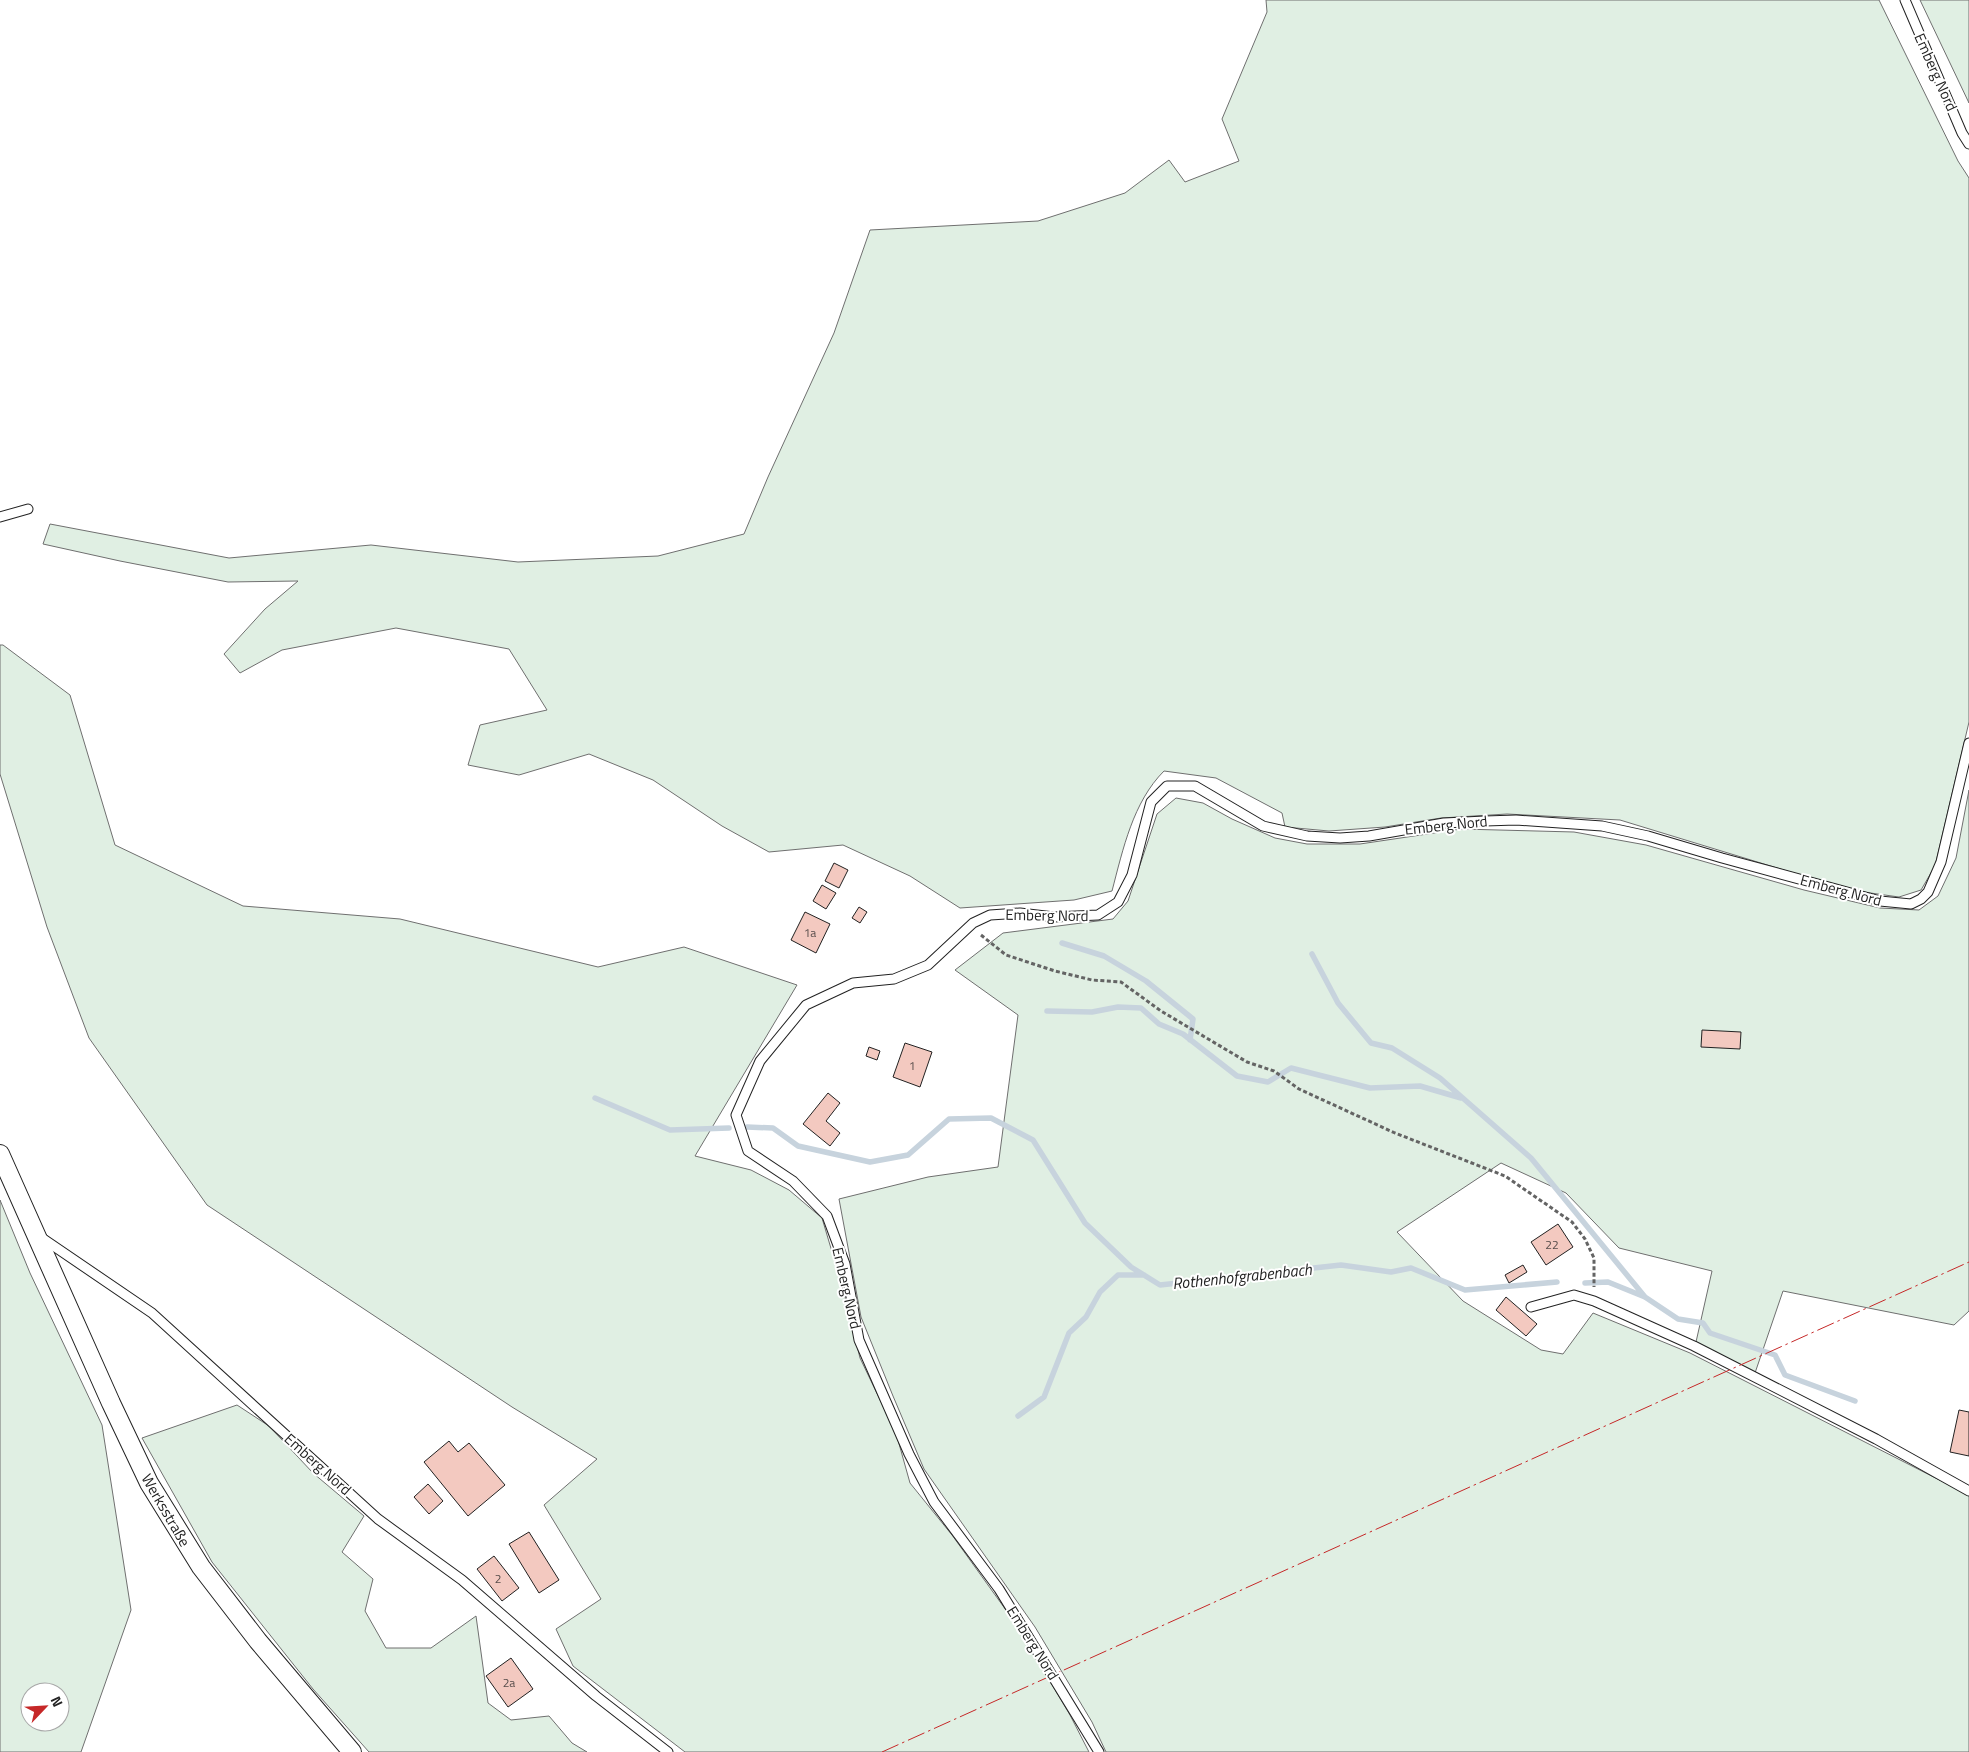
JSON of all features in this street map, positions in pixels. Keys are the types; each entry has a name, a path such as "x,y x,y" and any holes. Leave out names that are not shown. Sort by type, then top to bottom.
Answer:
{"street":[{"path":"0,1154 35,1233"},
{"name":"Werksstraße","path":"35,1233 111,1403 159,1500 206,1575 258,1641 352,1752"}],"lane":[{"name":"Emberg Nord","path":"1904,0 1962,133 1969,144"},
{"path":"0,517 28,509"},
{"name":"Emberg Nord","path":"1099,1752 1000,1589 934,1502 909,1454 859,1340 844,1264 827,1216 793,1181 748,1151 736,1115 760,1061 806,1005 853,983 894,980 928,965 973,923 990,915 1020,914 1054,917 1098,915 1118,902 1132,875 1151,802 1167,786 1195,786 1263,826 1307,836 1340,838 1369,836 1444,823 1485,820 1516,820 1602,826 1648,836 1880,901 1911,904 1921,899 1928,892 1941,862 1969,744"},
{"name":"Emberg Nord","path":"35,1233 152,1313 378,1519 462,1580 596,1696 668,1752"},
{"path":"1531,1307 1574,1295 1594,1301 1694,1346 1876,1440 1969,1491"}],"path":[{"path":"967,929 975,930 1006,955 1092,980 1121,982 1161,1011 1246,1062 1274,1072 1299,1089 1395,1133 1504,1176 1572,1222 1585,1239 1594,1258 1594,1287"}],"green space":[{"path":"1266,0 1879,0 1958,161 1969,178 1969,722 1935,866 1921,890 1899,897 1849,890 1620,820 1507,814 1441,818 1385,827 1329,831 1285,827 1282,813 1216,778 1164,771 1144,797 1130,827 1112,891 1074,900 960,908 910,876 843,845 769,852 722,826 653,780 589,754 519,775 468,765 480,725 547,710 509,649 396,628 282,650 240,673 224,654 265,609 298,581 228,582 43,544 50,524 229,558 371,545 518,562 658,556 744,534 834,333 870,230 1038,221 1125,193 1169,160 1185,182 1239,161 1222,119 1267,12"},
{"path":"1920,0 1969,0 1969,103"},
{"path":"0,645 3,645 70,695 115,845 243,906 400,919 598,967 684,947 797,985 695,1156 751,1170 789,1190 822,1218 843,1289 860,1358 896,1433 910,1483 952,1535 1016,1624 1070,1715 1089,1752 685,1752 573,1666 556,1629 601,1599 544,1505 597,1459 512,1407 207,1205 89,1038 47,927 0,774"},
{"path":"1969,790 1969,1311 1954,1325 1783,1291 1755,1373 1696,1342 1712,1271 1619,1248 1566,1193 1501,1163 1397,1232 1463,1301 1541,1350 1563,1354 1593,1313 1690,1353 1969,1495 1969,1752 1106,1752 1092,1722 1035,1627 924,1469 861,1317 839,1199 928,1177 998,1167 1018,1015 955,970 1003,933 1113,919 1128,901 1157,814 1176,798 1203,803 1232,819 1275,838 1307,844 1360,844 1461,829 1574,832 1646,845 1804,890 1880,908 1919,910 1938,896 1956,858"},
{"path":"0,1200 30,1273 102,1425 131,1610 81,1752 0,1752"},
{"path":"237,1405 269,1426 313,1473 364,1516 342,1552 373,1579 365,1611 386,1648 431,1648 476,1616 488,1703 511,1720 549,1716 572,1743 587,1752 369,1752 313,1689 212,1562 142,1438"}],"building":[{"path":"834,863 848,870 839,888 825,881"},
{"path":"822,885 836,893 826,909 813,901"},
{"path":"859,907 867,912 860,923 852,918"},
{"path":"805,912 830,924 816,953 791,940"},
{"path":"1702,1030 1741,1032 1740,1049 1701,1047"},
{"path":"905,1043 932,1052 920,1087 893,1077"},
{"path":"869,1047 880,1051 877,1060 866,1056"},
{"path":"828,1093 840,1103 826,1121 840,1133 830,1146 803,1124"},
{"path":"1558,1224 1573,1247 1546,1265 1531,1242"},
{"path":"1523,1265 1527,1272 1509,1283 1505,1275"},
{"path":"1506,1297 1537,1324 1526,1336 1496,1310"},
{"path":"1959,1410 1969,1412 1969,1456 1950,1452"},
{"path":"449,1441 458,1452 469,1443 505,1485 468,1516 424,1462"},
{"path":"428,1484 443,1501 429,1514 414,1497"},
{"path":"529,1532 559,1580 539,1593 509,1544"},
{"path":"494,1556 519,1588 502,1601 477,1569"},
{"path":"511,1658 533,1689 508,1707 486,1676"}],"waterway":[{"path":"1062,943 1104,956 1146,981 1193,1019 1190,1040"},
{"path":"1312,954 1338,1003 1371,1043 1392,1048 1440,1078 1531,1158 1645,1297"},
{"path":"1047,1011 1092,1012 1118,1007 1141,1008 1159,1024 1183,1034 1237,1076 1268,1082 1291,1068 1370,1088 1420,1086 1461,1098"},
{"name":"Rothenhofgrabenbach","path":"595,1098 670,1130 729,1128"},
{"name":"Rothenhofgrabenbach","path":"747,1127 773,1128 798,1146 870,1162 908,1155 949,1119 991,1118 1033,1140 1085,1223 1131,1267 1160,1285 1341,1265 1391,1272 1411,1268 1465,1290 1557,1282"},
{"path":"1018,1416 1044,1397 1069,1333 1086,1317 1100,1292 1118,1275 1144,1275"},
{"name":"Rothenhofgrabenbach","path":"1585,1283 1608,1282 1645,1297 1678,1319 1703,1323 1710,1333 1775,1355 1785,1375 1855,1401"}],"power":[{"path":"882,1752 1969,1262"}]}
